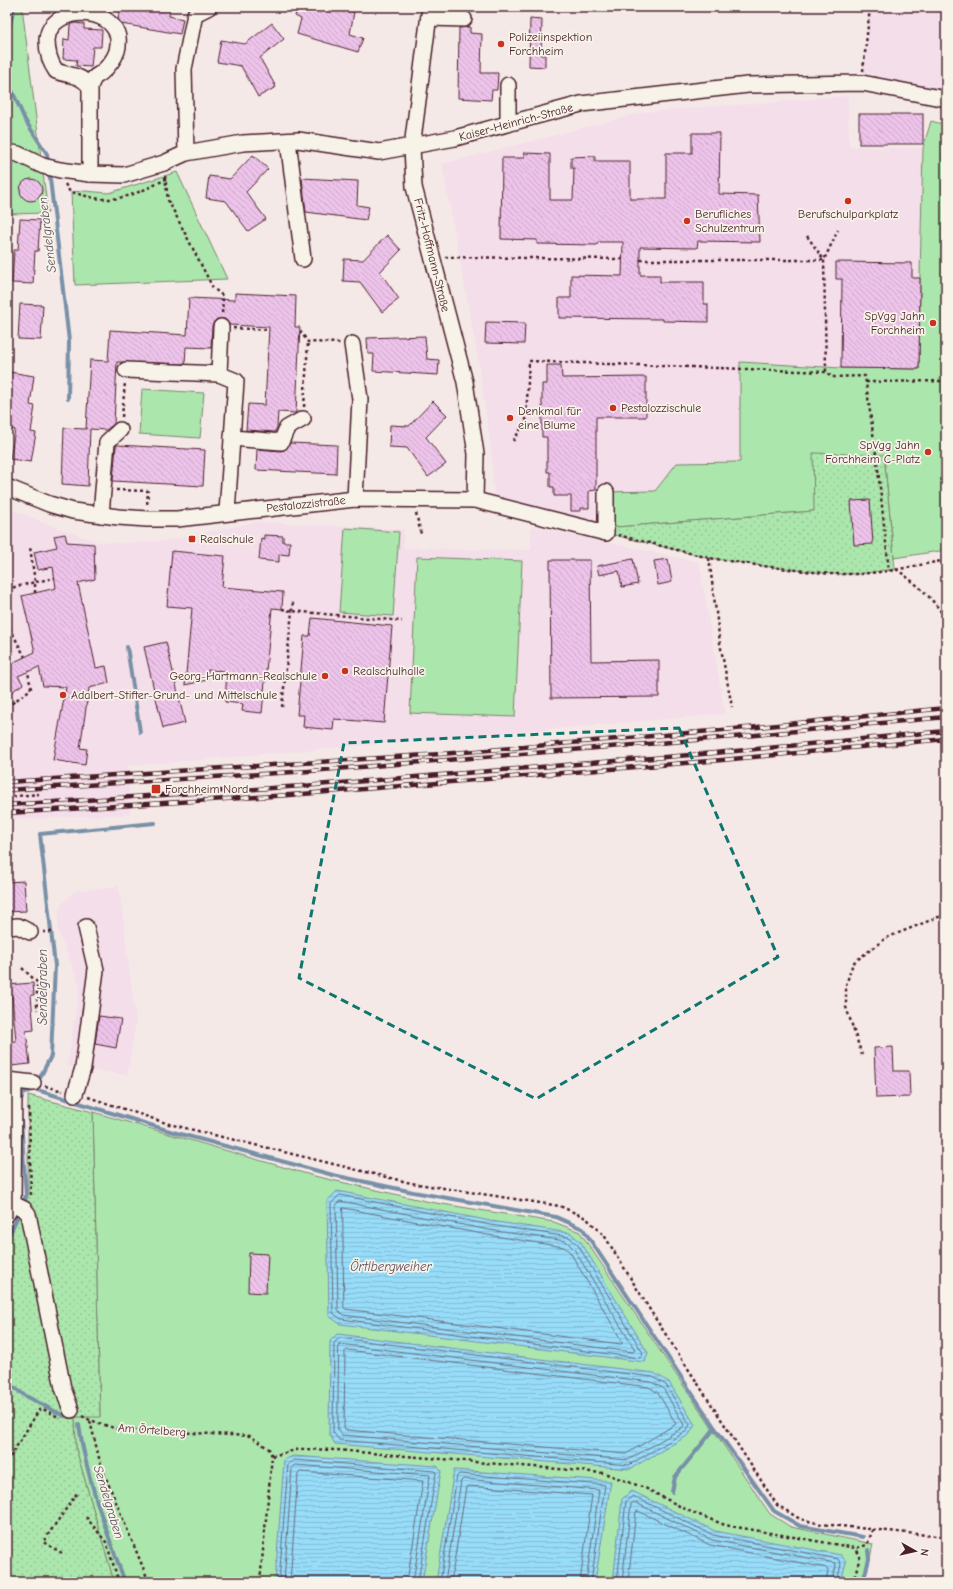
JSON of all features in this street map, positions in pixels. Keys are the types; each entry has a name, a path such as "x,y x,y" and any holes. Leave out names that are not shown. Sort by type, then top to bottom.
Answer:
{"street":[{"path":"186,153 184,69 195,14 210,7"},
{"path":"90,87 86,80 56,71 48,56 47,45 49,28 62,15 70,12 84,11 98,14 108,19 114,27 118,37 117,50 112,62 94,78 90,87 90,174"},
{"path":"429,13 464,19"},
{"name":"Fritz-Hoffmann-Straße","path":"429,13 412,147 414,187 465,382 476,454 475,500"},
{"name":"Kaiser-Heinrich-Straße","path":"7,152 18,154 43,166 60,170 124,176 164,163 186,153 243,142 298,140 380,152 455,138 581,104 748,85 862,83 946,99"},
{"path":"508,85 508,124"},
{"path":"288,141 303,259"},
{"path":"219,374 221,327"},
{"path":"352,344 360,399 355,499"},
{"path":"126,370 219,374 236,381 227,512"},
{"path":"232,438 281,442 287,428 303,419"},
{"path":"101,515 107,442 121,424"},
{"name":"Pestalozzistraße","path":"7,487 49,504 73,511 101,515 177,519 227,512 355,499 475,500 606,533"},
{"path":"606,492 606,533"},
{"path":"7,927 18,926 30,932"},
{"path":"75,1094 83,1068 96,970 86,927"},
{"path":"37,1084 10,1081 18,1210 63,1388 66,1414"}],"path":[{"path":"7,21 10,7"},
{"path":"862,83 870,7"},
{"path":"164,163 168,200 213,288 223,296 221,327 269,330"},
{"path":"60,170 62,179 70,192 104,199 122,197 149,188 166,179"},
{"path":"826,372 824,260 838,230"},
{"path":"807,236 824,260"},
{"path":"432,256 623,259"},
{"path":"640,260 824,260"},
{"path":"300,331 308,342 303,419"},
{"path":"308,342 352,344"},
{"path":"513,441 526,421 529,361 826,372 832,377 865,376 878,469 889,571"},
{"path":"866,382 946,381"},
{"path":"121,424 124,386"},
{"path":"103,489 148,491 147,518"},
{"path":"413,499 421,534"},
{"path":"606,533 709,558 831,574 860,574 889,571 946,560"},
{"path":"30,547 35,593"},
{"path":"709,558 720,643 732,707"},
{"path":"895,569 916,584 929,596 946,619"},
{"path":"7,589 54,578"},
{"path":"282,707 293,602"},
{"path":"282,609 402,621"},
{"path":"7,623 24,657"},
{"path":"7,707 31,689 28,672"},
{"path":"7,797 40,794"},
{"path":"862,1055 846,1007 846,984 853,963 886,938 946,914"},
{"path":"48,932 54,932"},
{"path":"22,968 37,982 37,1010"},
{"path":"37,1084 96,1100 169,1124 411,1183 560,1206 586,1218 604,1236 655,1318 776,1505 800,1519 821,1524 946,1536"},
{"path":"18,1210 32,1196 29,1108"},
{"name":"Am Örtelberg","path":"7,1462 39,1410 43,1409 117,1428 250,1436 269,1449 272,1456"},
{"path":"90,1420 100,1466 149,1582"},
{"path":"260,1582 272,1456 300,1449 336,1450 604,1472 646,1488 689,1511 725,1525 856,1548 867,1545 873,1529"},
{"path":"62,1553 43,1542 76,1493"},
{"path":"86,1517 106,1542 119,1582"},
{"path":"853,1582 860,1557 856,1548"}],"highlighted area":[{"path":"679,728 778,957 536,1099 299,978 344,743"}],"shaded area":[{"path":"871,7 946,7 946,93 863,73"},
{"name":"Berufliches Schulzentrum","path":"848,96 849,147 923,148 919,369 841,368 740,362 740,462 677,463 655,492 603,492 604,528 494,497 491,448 477,353 442,164 645,112"},
{"path":"7,507 44,523 99,542 122,543 171,540 256,522 404,529 403,548 531,550 531,526 699,562 725,714 128,766 130,814 7,820"},
{"path":"119,886 136,1023 127,1075 67,1066 80,986 58,930 59,907 75,891"}],"green space":[{"path":"7,7 22,7 48,213 8,214"},
{"path":"931,121 946,125 946,550 894,558 884,455 814,511 604,528 603,492 655,491 677,463 740,462 740,362 841,368 919,369 923,148"},
{"path":"177,172 227,279 75,285 71,192 84,191 109,193"},
{"path":"142,389 204,393 200,438 139,434"},
{"path":"813,453 884,455 895,569 860,574 831,574 763,566 709,558 606,533 604,528 814,511"},
{"path":"345,528 399,532 393,616 339,612"},
{"path":"417,557 522,561 515,717 410,713"},
{"path":"28,1095 93,1112 100,1417 75,1417 76,1449 114,1582 7,1582 7,1241 28,1197"},
{"path":"93,1112 314,1176 430,1202 554,1222 580,1232 770,1514 791,1527 873,1544 865,1582 114,1582 76,1449 75,1417 100,1416"}],"water":[{"name":"Örtlbergweiher","path":"337,1191 491,1221 570,1233 581,1242 648,1353 645,1362 340,1324 329,1316 327,1201"},
{"path":"337,1334 654,1373 669,1382 695,1425 689,1435 630,1469 335,1444 329,1433 330,1341"},
{"path":"293,1456 437,1466 441,1471 422,1582 275,1582 284,1460"},
{"path":"454,1470 611,1481 595,1582 436,1582"},
{"path":"632,1491 715,1531 841,1555 846,1562 841,1582 613,1582 622,1499"}],"building":[{"path":"120,7 170,7 169,16 183,19 180,34 121,24 118,19"},
{"path":"298,7 327,7 354,12 350,34 363,38 358,52 297,34 301,19 295,16"},
{"path":"530,19 542,20 541,55 545,55 545,67 529,66"},
{"path":"75,23 84,24 84,29 102,30 101,47 93,47 91,67 76,66 77,60 63,59 64,39 69,40 70,25"},
{"path":"272,23 284,39 260,58 276,87 258,97 241,66 217,62 221,40 245,44"},
{"path":"470,27 470,33 482,34 481,73 498,73 497,90 492,90 491,100 458,98 459,28"},
{"path":"859,114 923,114 923,144 859,144"},
{"path":"692,133 720,133 719,194 758,195 760,242 698,241 697,248 640,247 640,275 660,275 660,282 704,282 704,304 708,304 708,322 663,321 663,319 559,318 559,298 571,298 571,275 622,276 623,242 598,242 597,245 537,244 537,240 501,239 502,158 524,158 524,153 550,154 550,200 573,200 574,168 571,168 571,157 595,156 595,161 630,161 630,199 666,199 666,153 692,153"},
{"path":"253,155 268,169 246,192 266,219 248,231 226,201 206,198 209,176 230,179"},
{"path":"302,178 358,181 357,205 369,207 366,220 306,212"},
{"path":"31,179 39,182 42,190 39,198 31,201 23,198 20,190 23,182"},
{"path":"20,219 40,220 38,251 35,251 33,284 12,283 14,250 18,250"},
{"path":"387,235 401,250 380,272 399,299 382,312 360,282 343,281 344,259 363,260"},
{"path":"836,262 912,263 912,278 920,278 919,369 841,368 842,279 836,279"},
{"path":"235,293 296,296 295,327 300,327 296,413 278,412 277,427 275,432 246,430 248,404 265,405 269,327 230,325 225,319 217,319 212,326 211,348 186,347 185,364 117,362 114,424 106,430 90,429 88,486 62,484 64,428 86,429 90,360 108,361 110,330 187,335 189,298 235,300"},
{"path":"20,304 43,305 41,340 18,339"},
{"path":"486,322 525,323 524,344 485,343"},
{"path":"425,336 427,359 439,360 438,375 373,371 374,354 368,354 367,338"},
{"path":"547,365 561,365 562,378 646,377 646,417 596,417 596,490 589,491 589,508 581,508 581,511 571,511 571,496 554,496 554,487 550,487 550,472 547,472 547,437 542,437 542,384 547,384"},
{"path":"10,372 34,376 30,405 35,406 31,432 36,433 31,462 10,459 15,430 7,428 11,402 7,401"},
{"path":"433,401 447,415 426,437 446,464 428,477 407,448 389,447 390,425 409,426"},
{"path":"290,443 337,445 336,474 256,470 257,449 281,451 286,449"},
{"path":"116,446 205,450 203,486 113,481"},
{"path":"870,500 873,544 854,545 851,501"},
{"path":"65,534 67,542 94,544 95,579 78,583 96,668 106,666 109,683 89,688 80,748 87,749 85,765 53,760 66,687 43,686 39,667 18,676 23,684 7,695 7,659 10,664 35,652 22,596 56,588 53,567 38,570 34,552 57,547 54,536"},
{"path":"264,535 283,536 283,542 290,542 289,555 279,554 279,562 259,560 261,538 264,539"},
{"path":"172,551 225,556 222,587 283,592 282,609 272,608 262,713 242,711 243,704 225,702 227,671 208,670 207,680 185,685 192,608 167,606"},
{"path":"633,559 638,584 622,587 619,571 599,575 597,566"},
{"path":"668,559 672,582 658,585 654,561"},
{"path":"550,560 590,560 591,661 659,660 659,697 551,698"},
{"name":"Realschulhalle","path":"312,618 392,626 384,723 334,719 333,730 303,727 304,715 297,715 304,636 310,636"},
{"path":"166,642 185,723 163,728 144,647"},
{"path":"24,881 26,911 7,912 7,882"},
{"path":"33,983 34,995 31,995 34,1030 26,1031 30,1064 11,1066 8,1042 16,1041 12,997 7,997 7,985"},
{"path":"99,1016 121,1019 116,1048 95,1044"},
{"path":"893,1047 894,1071 909,1071 910,1097 876,1098 874,1048"},
{"path":"249,1253 268,1254 266,1293 248,1292"}],"waterway":[{"name":"Sendelgraben","path":"7,37 14,7"},
{"name":"Sendelgraben","path":"7,79 25,120 47,154 48,164"},
{"name":"Sendelgraben","path":"49,170 69,341 68,399"},
{"name":"Sendelgraben","path":"127,647 140,732"},
{"name":"Sendelgraben","path":"20,1103 23,1093 34,1089 51,1056 55,966 40,834 155,823"},
{"path":"34,1089 173,1132 333,1175 413,1192 556,1217 583,1229 715,1428 675,1477 672,1492"},
{"name":"Sendelgraben","path":"7,1239 20,1212 26,1195 21,1120"},
{"name":"Sendelgraben","path":"7,1382 24,1395 64,1416"},
{"name":"Sendelgraben","path":"79,1425 82,1445 92,1485 104,1525 125,1582"},
{"path":"715,1428 774,1511 800,1526 863,1537"},
{"path":"863,1582 869,1559 868,1550"}],"railway":[{"path":"7,782 441,754 758,727 946,708"},
{"path":"7,790 310,771 734,737 946,717"},
{"path":"7,805 303,786 715,753 946,731"},
{"path":"7,813 290,795 722,760 946,739"}],"place":[{"name":"Polizeiinspektion Forchheim","path":"501,44"},
{"name":"Berufschulparkplatz","path":"848,201"},
{"name":"Berufliches Schulzentrum","path":"687,221"},
{"name":"SpVgg Jahn Forchheim","path":"933,323"},
{"name":"Pestalozzischule","path":"613,408"},
{"name":"Denkmal für eine Blume","path":"510,418"},
{"name":"SpVgg Jahn Forchheim C-Platz","path":"928,452"},
{"name":"Realschule","path":"192,539"},
{"name":"Realschulhalle","path":"345,671"},
{"name":"Georg-Hartmann-Realschule","path":"325,676"},
{"name":"Adalbert-Stifter-Grund- und Mittelschule","path":"63,695"},
{"name":"Forchheim Nord","path":"156,789"}]}
